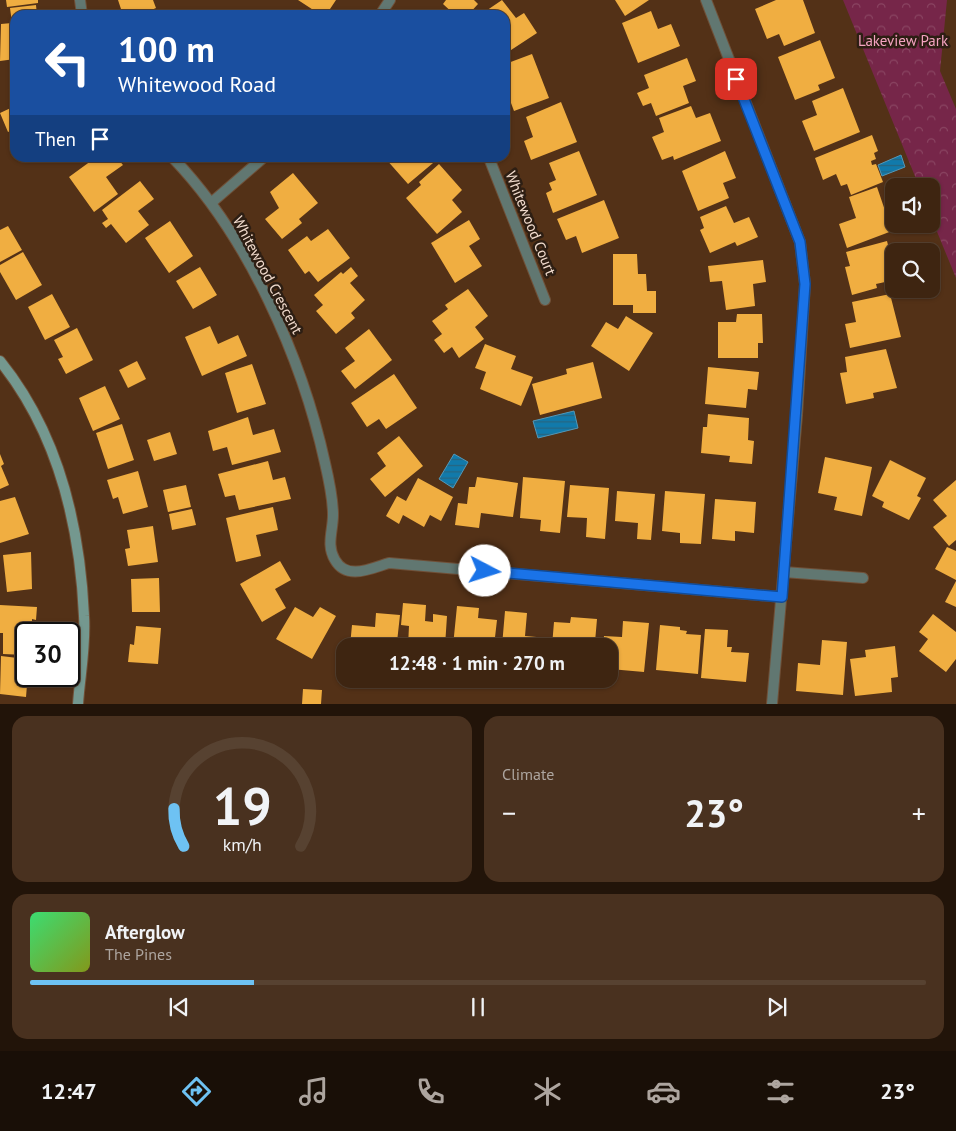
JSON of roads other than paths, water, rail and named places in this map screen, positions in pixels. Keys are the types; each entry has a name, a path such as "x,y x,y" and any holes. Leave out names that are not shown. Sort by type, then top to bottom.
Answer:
{"street":[{"path":"706,0 800,242 805,284 784,572 772,704"},
{"name":"Whitewood Crescent","path":"176,162 211,203 241,250 286,339 319,435 330,486 333,516 331,552 346,571 361,572 389,563 782,597"},
{"path":"211,203 258,162"},
{"name":"Whitewood Court","path":"491,162 546,300"},
{"path":"0,361 30,405 59,468 77,547 84,618 78,704"},
{"path":"784,572 863,578"}],"water":[{"path":"901,155 905,167 882,176 878,165"},
{"path":"574,411 578,428 538,438 533,421"},
{"path":"454,454 468,462 453,488 439,479"}],"park label":[{"name":"Lakeview Park","path":"903,40"}]}
